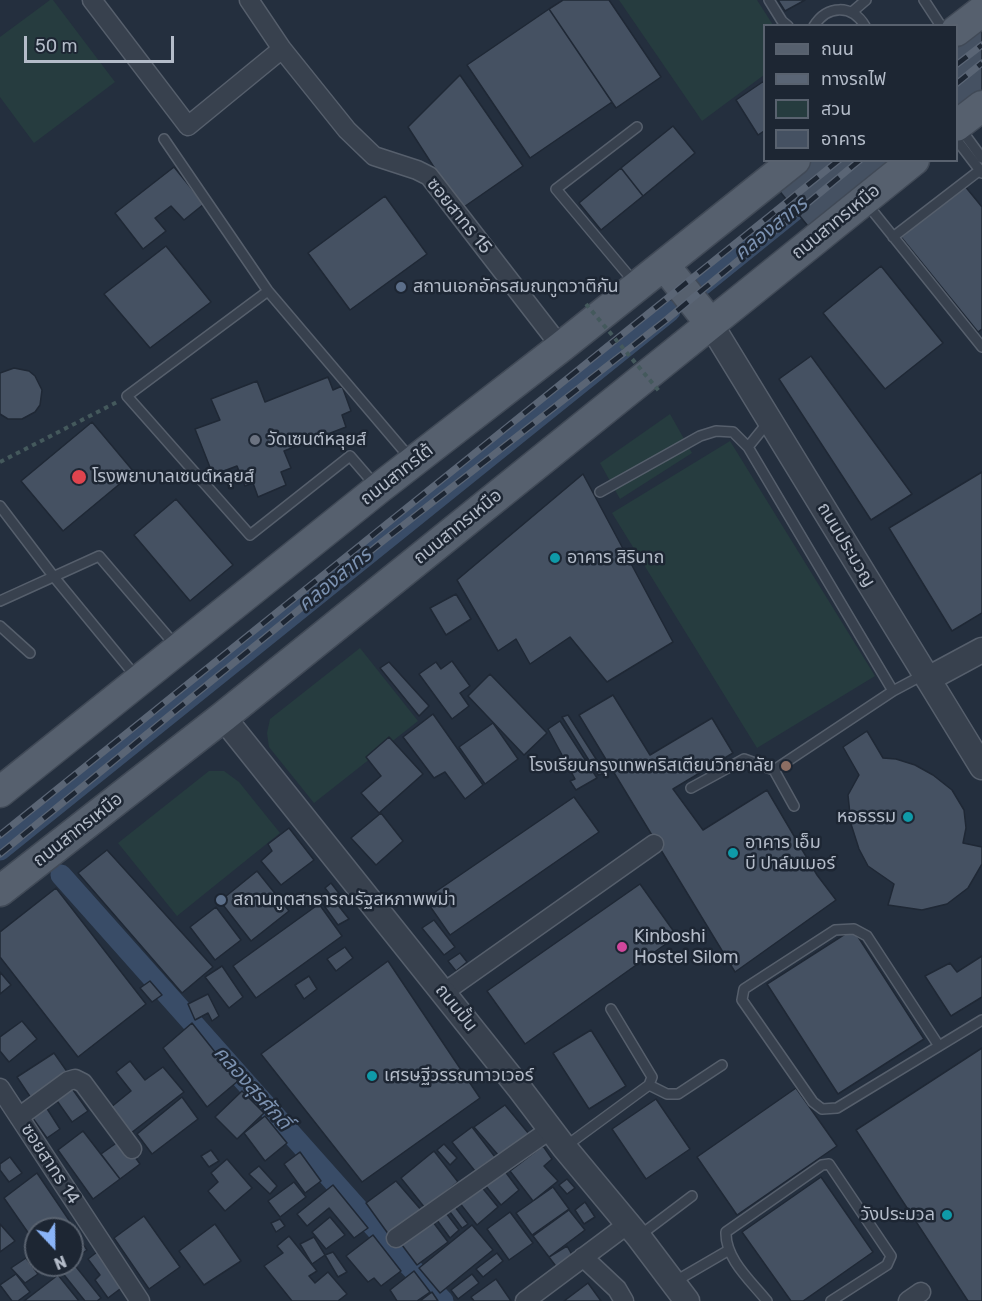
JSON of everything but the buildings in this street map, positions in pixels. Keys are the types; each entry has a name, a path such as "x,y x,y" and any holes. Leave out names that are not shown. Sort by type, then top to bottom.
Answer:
{"main road":[{"path":"958,30 982,11"},
{"path":"958,129 982,106"},
{"name":"ถนนสาทรใต้","path":"0,792 378,489 637,286 670,272 793,162"},
{"name":"ถนนสาทรเหนือ","path":"0,891 223,717 706,318 912,162"},
{"path":"670,272 706,318"}],"street":[{"path":"92,0 188,126 282,49"},
{"name":"ซอยสาทร 15","path":"249,0 282,49 347,130 374,156 429,176 561,347"},
{"name":"ถนนประมวญ","path":"706,318 982,767"},
{"path":"927,677 982,650"},
{"name":"ถนนปั้น","path":"223,717 681,1292"},
{"path":"443,993 654,844"},
{"path":"20,1117 68,1081 75,1079 83,1083 132,1149"},
{"name":"ซอยสาทร 14","path":"0,1088 140,1301"},
{"path":"396,1238 558,1138"},
{"path":"525,1301 583,1257 633,1230"},
{"path":"583,1257 617,1288 624,1301"}],"lane":[{"path":"769,0 786,24"},
{"path":"852,12 866,0"},
{"path":"924,0 940,24"},
{"path":"816,24 825,13 834,9 852,12 860,17 864,24"},
{"path":"637,128 556,189 637,286"},
{"path":"958,131 982,158"},
{"path":"893,237 981,172 958,132"},
{"path":"164,139 268,291 414,462"},
{"path":"864,200 982,346"},
{"path":"268,291 128,396 250,536 350,456 378,489"},
{"path":"748,447 770,420"},
{"path":"600,492 700,436 716,431 733,432 748,447 893,691"},
{"path":"0,506 54,577 139,681"},
{"path":"0,601 99,556 178,650"},
{"path":"0,626 30,653"},
{"path":"774,770 893,691 927,677"},
{"path":"691,788 744,759 774,770 794,806"},
{"path":"939,1046 867,936 854,929 835,930 744,989 742,1000 813,1102 822,1109 837,1108 982,1020"},
{"path":"558,1138 649,1085 652,1077 611,1009"},
{"path":"649,1085 667,1094 678,1094 722,1065"},
{"path":"767,1301 736,1262 729,1250 726,1232 822,1165 829,1164 891,1256 887,1265 831,1301"},
{"path":"633,1230 692,1196"},
{"path":"681,1292 729,1250"}],"path":[{"path":"586,304 659,391"},
{"path":"0,462 128,396"}],"green space":[{"path":"53,0 115,82 34,143 0,97 0,37"},
{"path":"619,0 757,0 772,24 763,24 763,76 702,121"},
{"path":"670,414 692,453 620,499 600,463"},
{"path":"730,441 875,676 757,748 612,513"},
{"path":"360,648 418,721 314,803 269,747 267,733 270,719"},
{"path":"209,771 224,771 239,782 280,833 177,916 118,843"}],"waterway":[{"name":"คลองสาทร","path":"686,298 816,193"},
{"name":"คลองสาทร","path":"0,850 670,311"},
{"name":"คลองสุรศักดิ์","path":"61,875 399,1255 443,1301"}],"railway":[{"path":"958,63 982,45"},
{"path":"958,82 982,63"},
{"path":"0,835 837,162"},
{"path":"0,854 383,541 666,320 858,162"}],"place":[{"name":"สถานเอกอัครสมณทูตวาติกัน","path":"401,287"},
{"name":"วัดเซนต์หลุยส์","path":"255,440"},
{"name":"โรงพยาบาลเซนต์หลุยส์","path":"79,477"},
{"name":"อาคาร สิรินาถ","path":"555,558"},
{"name":"โรงเรียนกรุงเทพคริสเตียนวิทยาลัย","path":"786,766"},
{"name":"หอธรรม","path":"908,817"},
{"name":"อาคาร เอ็ม บี ปาล์มเมอร์","path":"733,853"},
{"name":"สถานทูตสาธารณรัฐสหภาพพม่า","path":"221,900"},
{"name":"Kinboshi Hostel Silom","path":"622,947"},
{"name":"เศรษฐีวรรณทาวเวอร์","path":"372,1076"},
{"name":"วังประมวล","path":"947,1215"}]}
